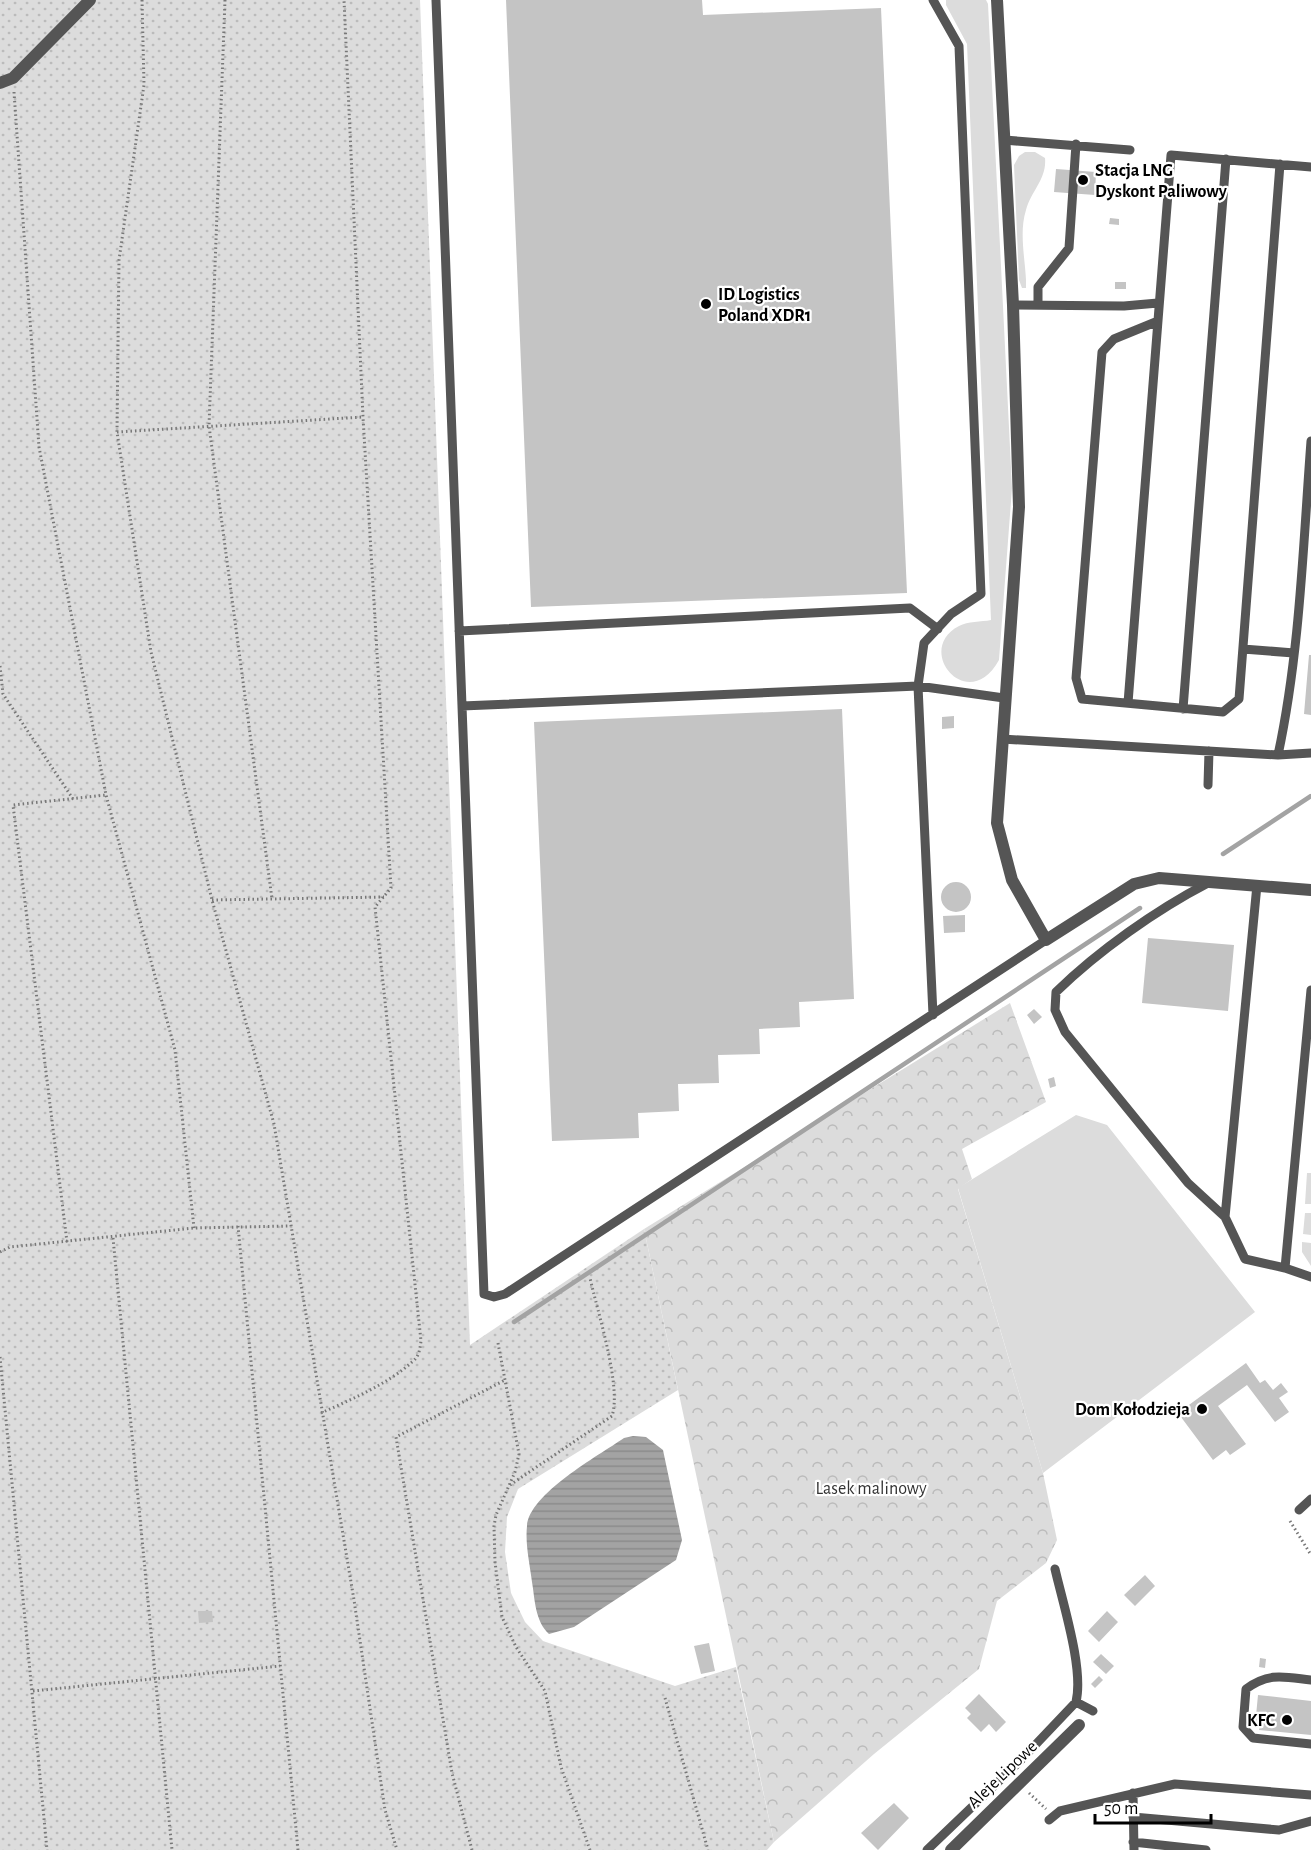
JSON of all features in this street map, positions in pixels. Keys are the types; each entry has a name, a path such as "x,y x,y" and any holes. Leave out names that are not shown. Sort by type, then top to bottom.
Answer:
{"street":[{"path":"0,83 13,78 90,0"},
{"path":"997,0 1013,305 1020,507 1004,698 997,823 1012,880 1046,940 1134,884 1159,878 1311,890"},
{"name":"Aleje Lipowe","path":"951,1850 1079,1725"}],"lane":[{"path":"436,0 484,1294 494,1297 505,1294 1046,940"},
{"path":"933,0 959,46 981,594 951,614 924,643 918,686 933,1015"},
{"path":"1004,140 1130,150"},
{"path":"1038,304 1038,287 1069,248 1076,144"},
{"path":"1128,704 1171,155 1311,167"},
{"path":"1183,709 1226,159"},
{"path":"1158,321 1114,339 1102,352 1076,678 1082,699 1223,712 1239,699 1280,164"},
{"path":"1013,305 1124,306 1158,303"},
{"path":"1278,755 1288,709 1294,653 1311,441"},
{"path":"459,631 910,608 938,629"},
{"path":"1243,649 1294,653"},
{"path":"462,706 918,686 1004,698"},
{"path":"1002,739 1278,755 1311,753"},
{"path":"1208,785 1209,751"},
{"path":"1208,882 1179,897 1077,972 1056,992 1055,1010 1065,1032 1188,1183 1225,1217 1245,1258 1285,1268 1311,1278"},
{"path":"1225,1217 1257,885"},
{"path":"1285,1268 1309,1035 1311,990"},
{"path":"1299,1510 1311,1499"},
{"path":"927,1850 1020,1761 1076,1702 1079,1689 1076,1664 1055,1569"},
{"path":"1311,1680 1274,1676 1261,1678 1246,1689 1243,1727 1253,1738 1311,1744"},
{"path":"1076,1702 1093,1711"},
{"path":"1052,1818 1060,1811 1175,1784 1311,1796"},
{"path":"1133,1793 1134,1846 1206,1850"},
{"path":"1133,1817 1279,1830 1311,1821"}],"path":[{"path":"142,0 144,85 119,260 117,432 151,652 212,900 274,1124 354,1600 386,1810 398,1850"},
{"path":"225,0 209,426 272,899"},
{"path":"321,1413 357,1396 414,1362 422,1341 375,908 391,888 363,417 344,0"},
{"path":"13,78 39,447 106,795 175,1050 194,1228"},
{"path":"117,432 363,417"},
{"path":"0,666 3,694 74,799"},
{"path":"68,1242 13,805 106,795"},
{"path":"212,900 384,897"},
{"path":"238,1226 298,1850"},
{"path":"0,1252 9,1247 194,1228 291,1226"},
{"path":"113,1238 172,1850"},
{"path":"509,1486 612,1416 615,1407 612,1374 590,1278"},
{"path":"498,1343 519,1454 494,1526 495,1562 502,1617 516,1647 545,1691 561,1767 590,1850"},
{"path":"0,1357 47,1850"},
{"path":"472,1850 452,1773 396,1437 505,1380"},
{"path":"1290,1521 1311,1555"},
{"path":"33,1691 280,1666"},
{"path":"665,1698 708,1850"},
{"path":"1019,1783 1052,1818"}],"green space":[{"path":"0,0 420,0 470,1345 644,1229 678,1390 518,1489 507,1517 505,1552 511,1593 525,1622 543,1641 675,1686 736,1667 774,1842 767,1850 0,1850"},
{"path":"946,0 986,0 988,4 1012,488 999,660 986,676 973,682 961,680 950,673 943,662 941,649 946,637 959,626 970,622 991,620 967,44 946,5"},
{"path":"1025,152 1035,152 1045,158 1045,165 1041,179 1028,203 1024,218 1026,288 1022,288 1019,280 1014,165 1019,156"},
{"name":"Lasek malinowy","path":"1010,1003 1046,1102 962,1149 972,1179 958,1189 1043,1473 1057,1540 1046,1563 997,1601 979,1669 874,1754 774,1842 644,1229"},
{"path":"1076,1115 1107,1125 1255,1312 1043,1473 958,1188"},
{"path":"1307,1173 1311,1173 1311,1204 1305,1204"},
{"path":"1305,1213 1311,1213 1311,1235 1303,1234"},
{"path":"1302,1242 1311,1243 1311,1266 1302,1252"}],"shaded area":[{"path":"646,1437 663,1450 682,1540 676,1560 574,1627 549,1634 538,1617 535,1603 527,1540 527,1526 531,1514 539,1501 566,1477 624,1438"}],"building":[{"name":"ID Logistics Poland XDR1","path":"506,0 702,0 703,15 881,8 907,593 531,607"},
{"path":"1056,169 1096,172 1095,195 1054,192"},
{"path":"1110,218 1119,219 1119,225 1109,224"},
{"path":"1115,282 1126,282 1126,289 1115,289"},
{"path":"1309,655 1311,655 1311,715 1304,714"},
{"path":"842,709 854,999 799,1002 800,1027 759,1029 760,1054 718,1055 719,1083 678,1084 679,1111 638,1113 639,1138 552,1141 534,722"},
{"path":"954,716 954,728 942,729 942,717"},
{"path":"956,882 966,887 971,897 966,907 956,912 946,907 941,897 946,887"},
{"path":"965,915 965,932 944,933 943,916"},
{"path":"1148,938 1234,945 1228,1011 1142,1003"},
{"path":"1034,1009 1042,1017 1034,1024 1027,1015"},
{"path":"1054,1077 1056,1086 1050,1088 1048,1079"},
{"name":"Dom Kołodzieja","path":"1246,1363 1260,1383 1265,1380 1273,1390 1281,1383 1288,1392 1279,1398 1289,1412 1275,1422 1247,1385 1218,1406 1246,1444 1230,1455 1226,1450 1213,1460 1178,1413"},
{"path":"1145,1575 1155,1586 1135,1606 1124,1595"},
{"path":"198,1611 212,1611 213,1622 199,1623"},
{"path":"1107,1611 1118,1622 1099,1642 1088,1631"},
{"path":"709,1643 715,1671 701,1674 694,1646"},
{"path":"1101,1654 1114,1666 1106,1674 1093,1662"},
{"path":"1260,1658 1266,1659 1265,1668 1259,1667"},
{"path":"1099,1676 1103,1680 1095,1688 1091,1684"},
{"path":"979,1694 1006,1722 996,1732 989,1724 981,1732 967,1718 971,1714 965,1708"},
{"path":"1258,1695 1311,1701 1311,1735 1259,1730 1260,1726 1255,1726"},
{"path":"894,1803 909,1818 878,1850 861,1833"}],"waterway":[{"path":"1223,854 1311,796"},
{"path":"514,1322 1140,908"}],"place":[{"name":"Stacja LNG Dyskont Paliwowy","path":"1083,180"},
{"name":"ID Logistics Poland XDR1","path":"706,304"},
{"name":"Dom Kołodzieja","path":"1202,1409"},
{"name":"KFC","path":"1287,1720"}]}
